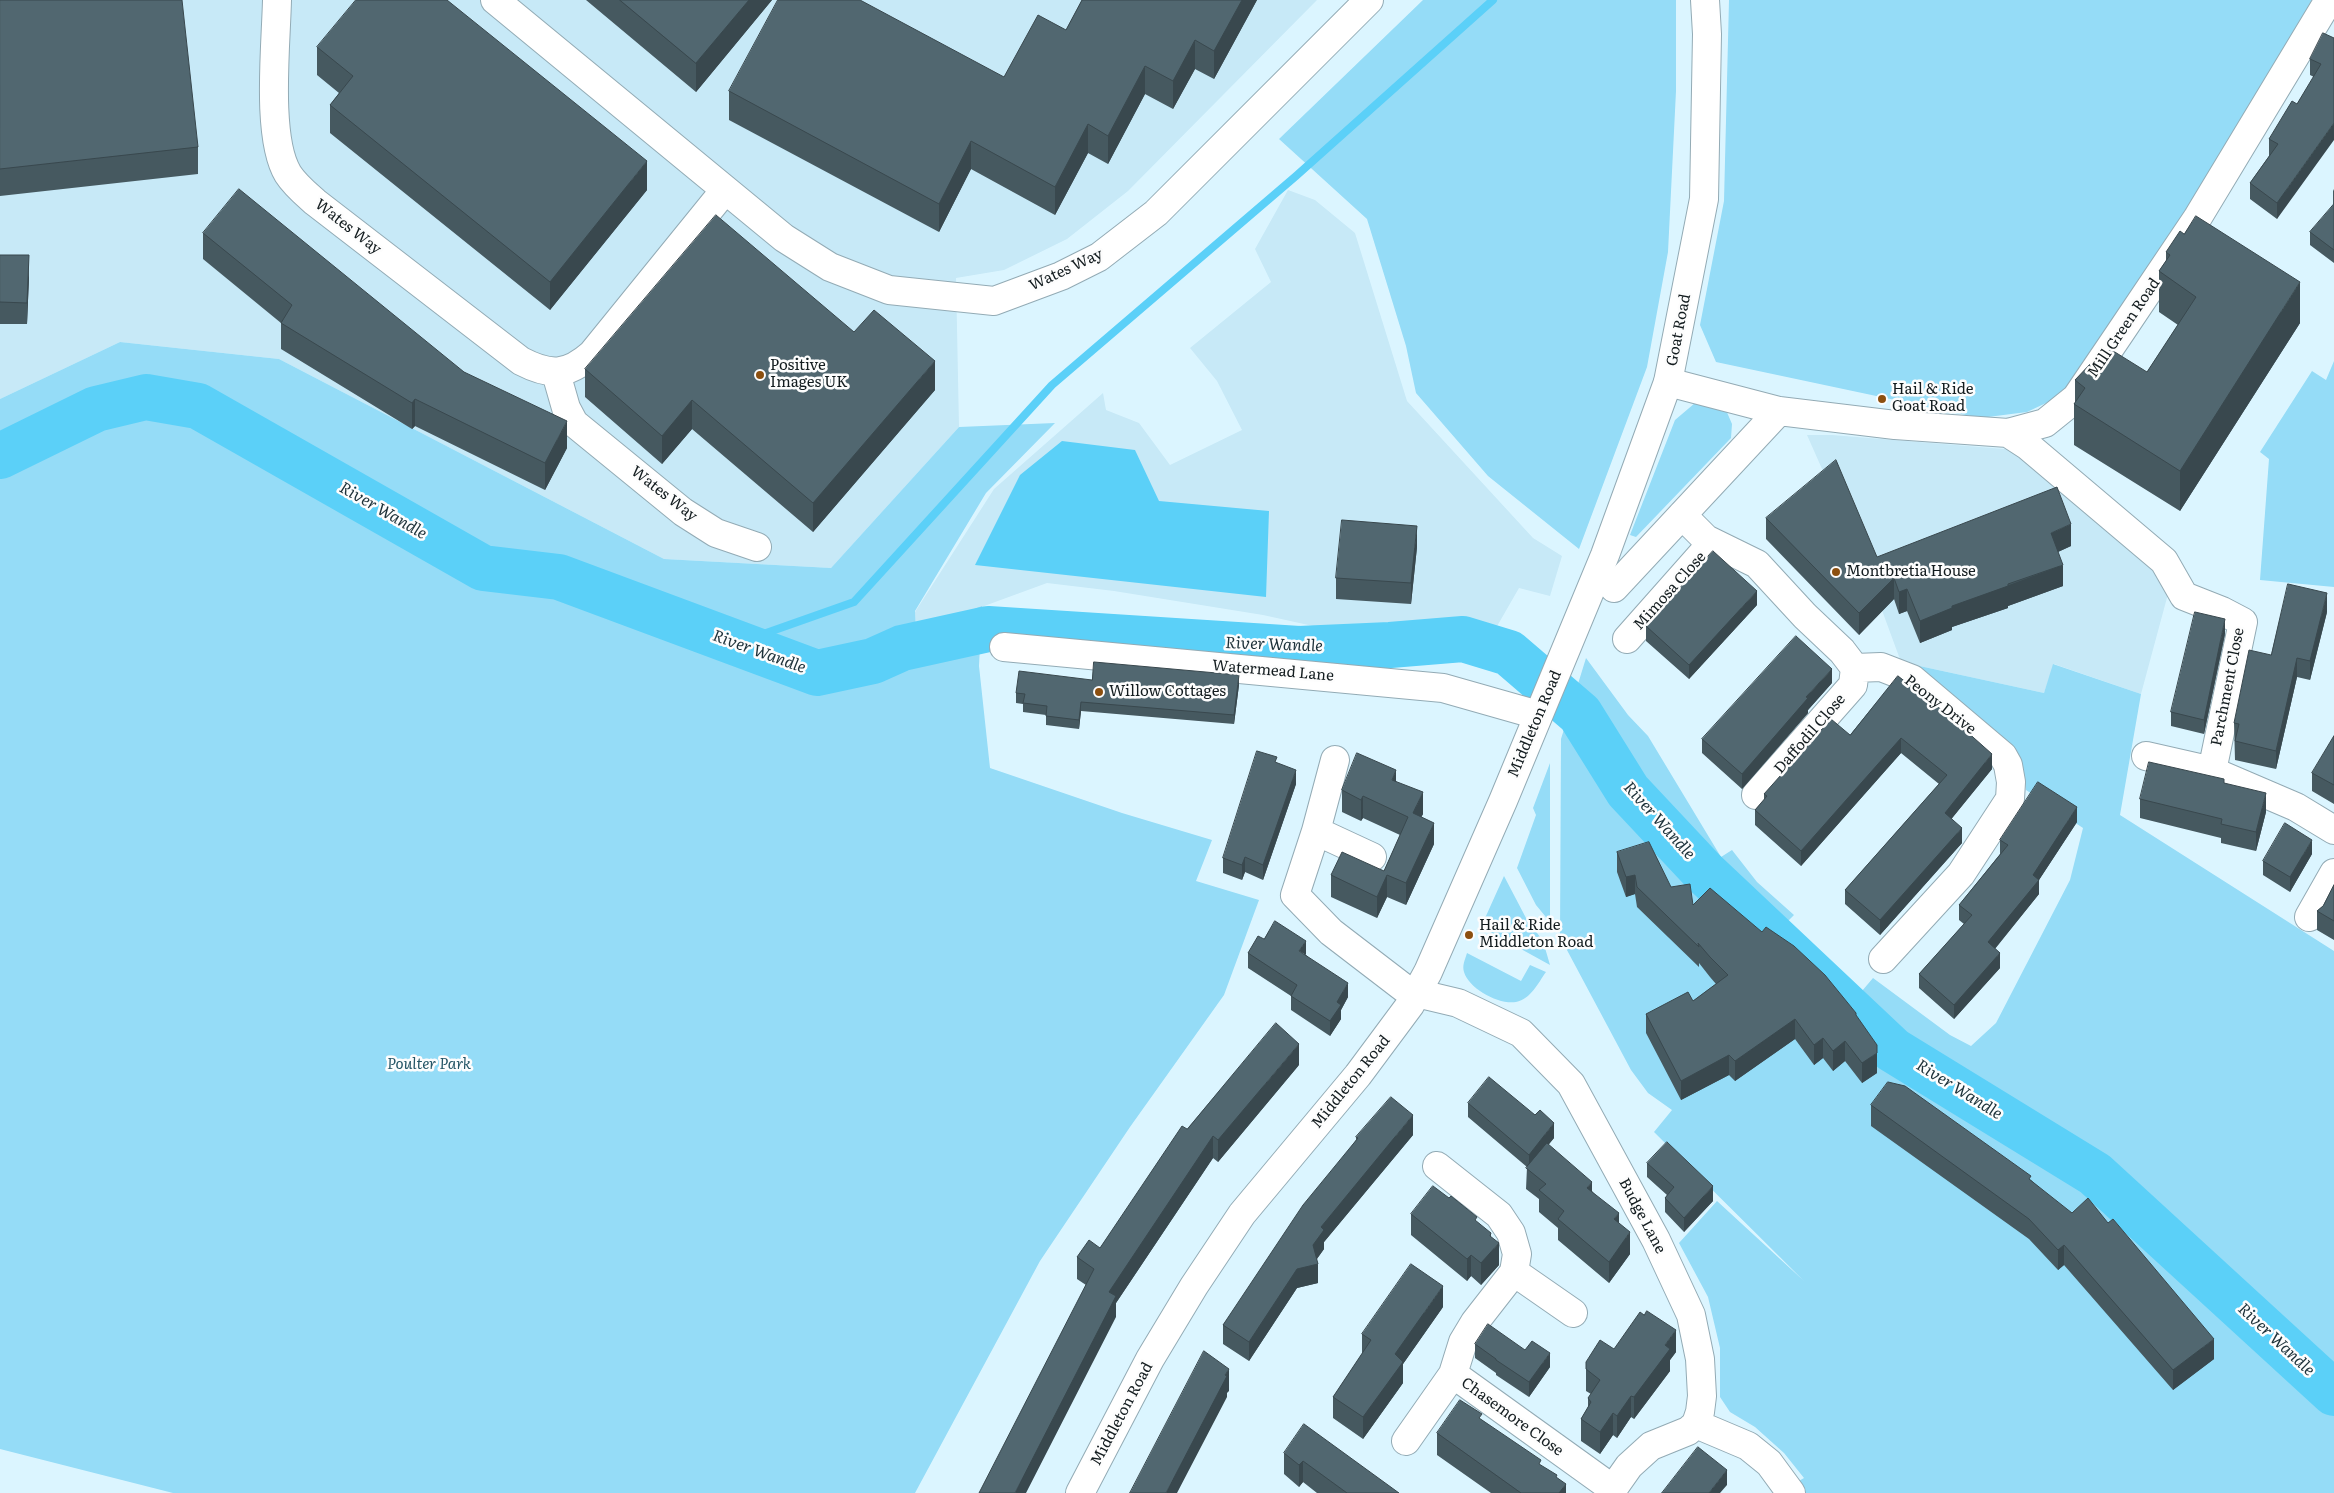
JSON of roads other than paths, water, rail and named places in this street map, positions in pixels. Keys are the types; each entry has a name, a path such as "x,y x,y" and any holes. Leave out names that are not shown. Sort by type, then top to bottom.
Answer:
{"street":[{"name":"Wates Way","path":"277,0 275,122 279,152 289,176 315,202 521,361 532,367 556,372 578,366 592,354 725,190"},
{"name":"Wates Way","path":"495,0 784,238 830,267 889,290 994,301 1060,276 1099,257 1156,213 1369,0"},
{"name":"Goat Road","path":"1569,642 1605,555 1668,382 1704,199 1707,34 1705,0"},
{"name":"Mill Green Road","path":"1668,382 1779,411 1895,425 2008,433 2045,422 2076,398 2198,217 2329,0"},
{"name":"Wates Way","path":"556,372 566,408 574,423 683,512 716,533 757,546"},
{"path":"1614,588 1779,411"},
{"name":"Parchment Close","path":"2008,433 2028,446 2164,561 2184,596 2243,622 2212,771"},
{"path":"1682,514 1712,542 1757,564 1805,616 1842,651 1855,668"},
{"name":"Mimosa Close","path":"1627,639 1712,542"},
{"name":"Middleton Road","path":"1080,1493 1150,1359 1194,1286 1242,1214 1384,1043 1416,994 1465,890 1569,642"},
{"name":"Watermead Lane","path":"1004,647 1443,688 1538,715"},
{"name":"Peony Drive","path":"1855,668 1881,667 1912,679 2003,756 2008,765 2012,782 2010,798 1961,874 1883,959"},
{"name":"Daffodil Close","path":"1756,795 1853,685 1855,668"},
{"path":"2146,756 2212,771 2296,807 2334,830"},
{"path":"1335,760 1316,831 1295,895 1331,932 1404,988 1416,994"},
{"path":"1316,831 1372,856"},
{"path":"2309,917 2334,874"},
{"name":"Budge Lane","path":"1416,994 1458,1002 1520,1032 1571,1084 1656,1240 1690,1315 1700,1359 1702,1396 1696,1424"},
{"path":"1437,1166 1498,1215 1511,1233 1517,1254 1514,1272 1573,1313"},
{"name":"Chasemore Close","path":"1514,1272 1475,1322 1463,1342 1453,1374 1611,1491"},
{"path":"1406,1441 1453,1374"},
{"path":"1611,1491 1629,1466 1651,1446 1688,1431 1696,1424 1748,1446 1770,1463 1791,1493"}],"waterway":[{"path":"735,644 854,602 1052,385 1296,176 1493,0"},
{"name":"River Wandle","path":"0,456 96,409 146,397 198,406 483,568 559,577 817,673 873,661 902,648 988,629 1299,649 1390,645 1463,639 1509,653 1580,714 1628,791 1704,872 1893,1050 2095,1174 2334,1393"}],"place":[{"name":"Positive Images UK","path":"760,375"},
{"name":"Hail & Ride Goat Road","path":"1882,399"},
{"name":"Montbretia House","path":"1836,572"},
{"name":"Willow Cottages","path":"1099,692"},
{"name":"Hail & Ride Middleton Road","path":"1469,935"}],"park label":[{"name":"Poulter Park","path":"429,1065"}]}
